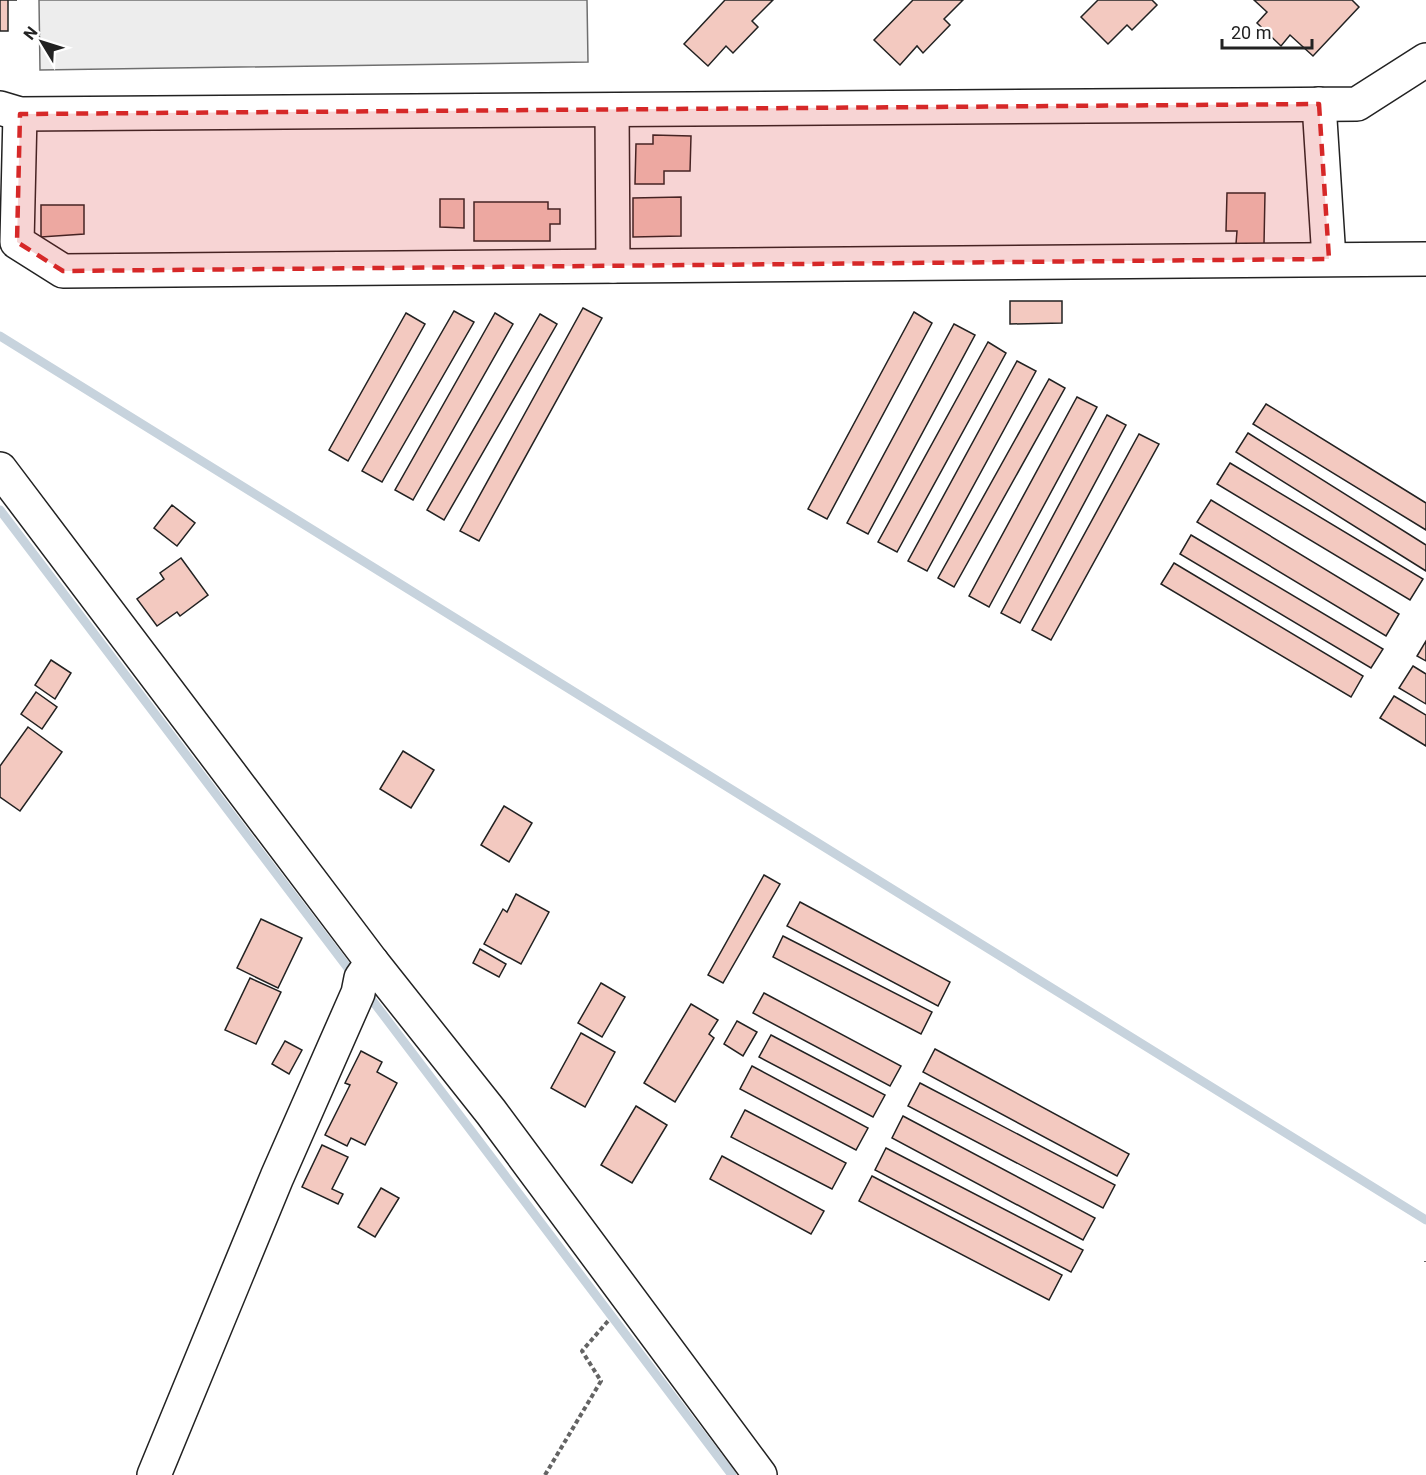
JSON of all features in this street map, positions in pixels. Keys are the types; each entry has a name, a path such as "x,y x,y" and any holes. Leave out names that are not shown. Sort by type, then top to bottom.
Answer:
{"street":[{"path":"1426,60 1357,104 612,111 10,111 17,242 63,271 1426,259"},
{"path":"1319,104 1329,260"},
{"path":"612,111 613,267"},
{"path":"0,469 363,978 492,1112 760,1475"},
{"path":"154,1475 277,1177 363,978"}],"path":[{"path":"545,1475 602,1381 582,1351 603,1326"}],"highlighted area":[{"path":"1319,104 1329,259 63,271 17,242 20,114"}],"shaded area":[{"path":"39,0 587,0 588,62 40,70"}],"building":[{"path":"0,0 8,0 8,31 0,31"},
{"path":"725,0 773,0 752,21 758,27 733,53 726,46 708,66 684,44"},
{"path":"913,0 963,0 944,19 950,25 923,53 917,46 900,65 874,40"},
{"path":"1098,0 1152,0 1157,5 1132,30 1127,25 1108,44 1081,17"},
{"path":"1254,0 1352,0 1359,7 1313,56 1290,35 1281,46 1257,23 1267,12"},
{"path":"653,135 691,136 690,171 664,171 664,184 635,184 636,144 653,144"},
{"path":"1227,193 1265,193 1264,244 1236,244 1237,231 1226,231"},
{"path":"681,197 681,236 633,237 633,198"},
{"path":"440,199 464,199 464,228 440,227"},
{"path":"474,202 548,202 548,209 560,209 560,224 550,224 550,241 474,241"},
{"path":"41,205 84,205 84,234 41,237"},
{"path":"1010,301 1062,301 1062,323 1010,324"},
{"path":"583,308 602,318 479,541 460,531"},
{"path":"454,311 474,322 382,482 362,471"},
{"path":"914,312 932,323 827,519 808,509"},
{"path":"406,313 425,324 348,461 329,450"},
{"path":"495,313 513,324 413,500 395,490"},
{"path":"540,314 557,324 444,520 427,510"},
{"path":"954,324 975,335 868,534 847,523"},
{"path":"988,342 1006,353 897,552 878,542"},
{"path":"1017,361 1036,371 927,571 908,561"},
{"path":"1049,379 1065,388 954,587 938,578"},
{"path":"1077,397 1097,407 989,607 969,596"},
{"path":"1266,404 1426,503 1426,530 1253,424"},
{"path":"1107,415 1126,425 1020,623 1001,613"},
{"path":"1248,433 1426,545 1426,571 1236,452"},
{"path":"1139,434 1159,444 1051,640 1032,630"},
{"path":"1230,463 1423,579 1410,600 1217,484"},
{"path":"1211,500 1399,614 1386,636 1197,522"},
{"path":"172,505 195,523 177,546 154,528"},
{"path":"1191,535 1383,649 1371,668 1180,554"},
{"path":"181,558 208,595 180,616 177,612 157,626 137,599 164,579 160,573"},
{"path":"1174,563 1363,676 1351,697 1161,584"},
{"path":"1426,641 1426,661 1417,656"},
{"path":"51,660 71,673 55,699 35,685"},
{"path":"1413,666 1426,674 1426,704 1399,688"},
{"path":"36,692 57,707 42,729 21,714"},
{"path":"1394,696 1426,715 1426,746 1380,718"},
{"path":"28,727 62,752 20,811 0,797 0,766"},
{"path":"403,751 434,770 411,808 380,789"},
{"path":"504,806 532,823 509,862 481,845"},
{"path":"764,875 780,884 723,983 708,975"},
{"path":"516,894 549,912 521,964 484,944 503,909 507,912"},
{"path":"800,902 950,982 938,1006 787,926"},
{"path":"261,919 302,938 278,988 237,968"},
{"path":"783,936 932,1012 921,1034 773,957"},
{"path":"480,949 506,964 499,977 473,963"},
{"path":"250,978 281,992 256,1044 225,1030"},
{"path":"601,983 625,997 602,1037 578,1023"},
{"path":"764,993 901,1066 890,1086 753,1013"},
{"path":"691,1004 718,1020 709,1034 714,1038 675,1102 644,1083"},
{"path":"737,1021 757,1032 743,1056 724,1044"},
{"path":"581,1033 615,1052 585,1107 551,1088"},
{"path":"771,1035 885,1095 873,1117 759,1057"},
{"path":"285,1041 302,1050 289,1074 272,1064"},
{"path":"935,1049 1129,1154 1117,1176 923,1072"},
{"path":"361,1051 382,1062 377,1072 397,1083 365,1145 351,1138 347,1146 325,1135 350,1085 345,1083"},
{"path":"752,1066 868,1128 856,1150 740,1089"},
{"path":"920,1083 1115,1185 1103,1208 908,1106"},
{"path":"636,1106 667,1125 632,1183 601,1165"},
{"path":"745,1110 846,1163 832,1189 731,1137"},
{"path":"903,1116 1095,1218 1083,1240 892,1138"},
{"path":"322,1145 348,1157 332,1189 343,1194 338,1204 302,1187"},
{"path":"886,1148 1083,1250 1071,1272 875,1170"},
{"path":"722,1156 824,1211 811,1234 710,1179"},
{"path":"872,1176 1062,1275 1049,1300 859,1201"},
{"path":"381,1188 399,1198 375,1237 358,1227"}],"waterway":[{"path":"0,336 1426,1220"},
{"path":"0,510 354,976"},
{"path":"366,992 732,1475"}]}
